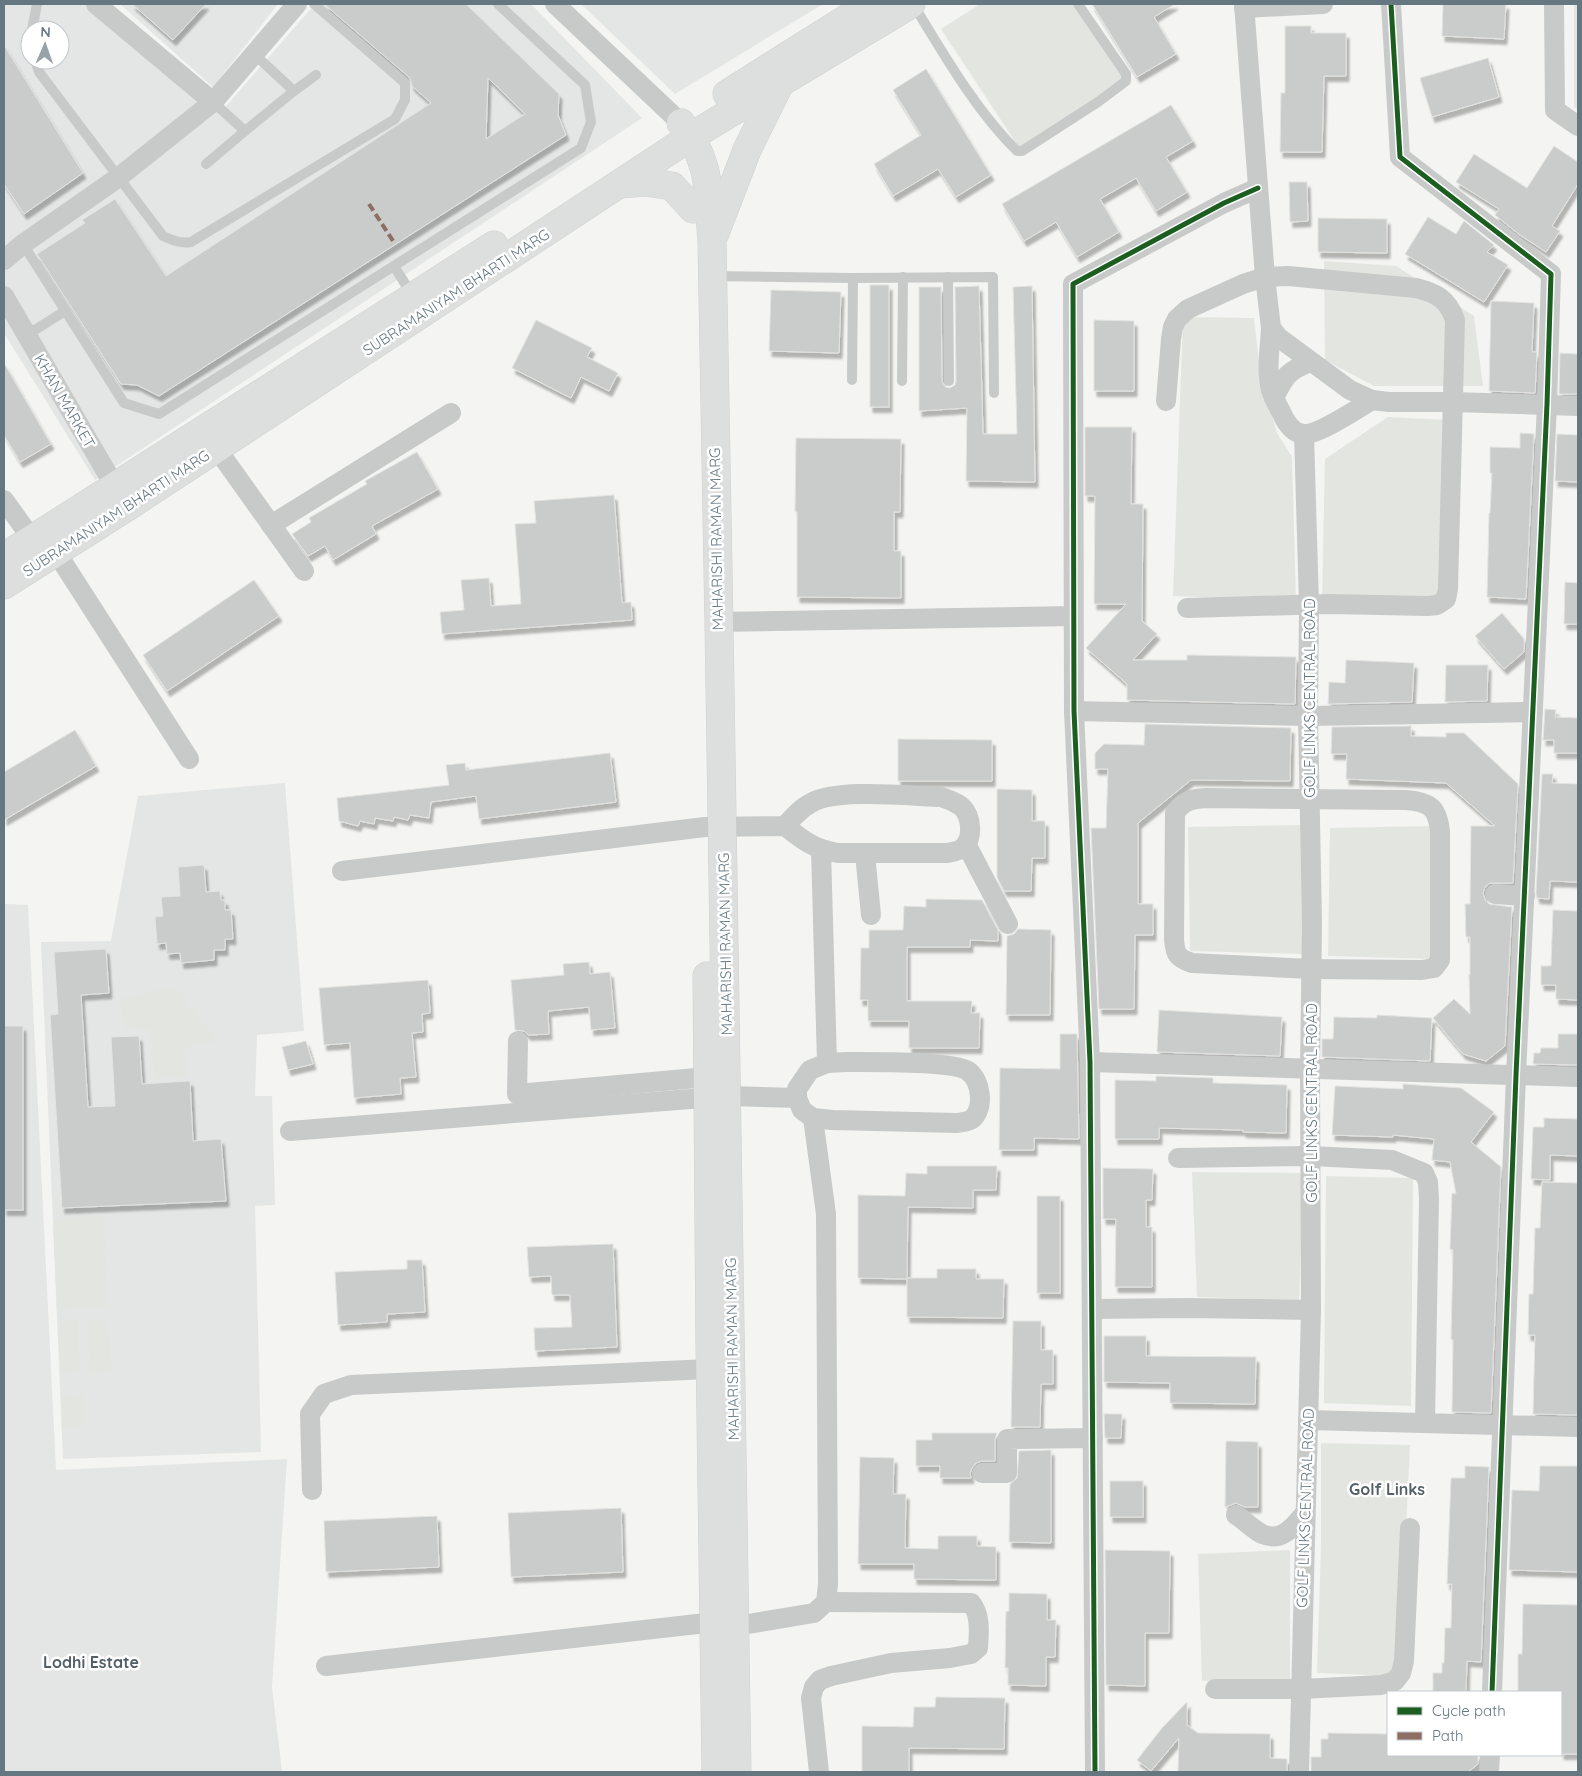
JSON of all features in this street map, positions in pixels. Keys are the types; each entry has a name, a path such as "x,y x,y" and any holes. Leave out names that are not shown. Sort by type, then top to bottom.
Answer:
{"main road":[{"name":"SUBRAMANIYAM BHARTI MARG","path":"4,585 56,552 122,497 681,133 870,4"},
{"name":"SUBRAMANIYAM BHARTI MARG","path":"4,557 32,539 122,497 217,449 418,305 620,184 681,133 778,85 912,4"},
{"path":"712,242 747,150 778,85"},
{"name":"MAHARISHI RAMAN MARG","path":"681,133 692,176 713,827 715,1090 725,1624 716,1772"},
{"name":"MAHARISHI RAMAN MARG","path":"681,133 704,162 707,175 712,242 718,622 713,827"},
{"path":"620,184 645,182 672,186 693,210"},
{"name":"MAHARISHI RAMAN MARG","path":"715,1090 710,1369 725,1624 737,1772"}],"street":[{"path":"96,4 213,102"},
{"path":"4,260 23,244 119,177 213,102 297,4"},
{"path":"554,4 681,133"},
{"path":"1323,4 1244,6 1265,277 1271,328 1269,377 1274,398 1288,425 1295,431 1304,434 1317,432 1372,400"},
{"path":"1391,4 1400,157 1551,274 1547,404 1516,1075 1492,1691"},
{"path":"1554,4 1555,110 1578,126"},
{"path":"1095,1772 1090,1062 1074,711 1072,616 1073,284 1224,203 1258,188"},
{"path":"1166,400 1171,339 1173,327 1177,319 1188,309 1243,284 1265,277 1288,276 1416,288 1429,291 1443,300 1451,308 1455,320 1448,590 1446,599 1437,605 1428,606 1309,605 1187,608"},
{"name":"KHAN MARKET","path":"4,296 122,497"},
{"path":"1271,328 1288,346 1350,390 1372,400 1389,402 1578,406"},
{"path":"1274,398 1283,380 1291,371 1311,362"},
{"path":"271,525 452,413"},
{"name":"GOLF LINKS CENTRAL ROAD","path":"1299,1772 1311,1310 1309,605 1304,434"},
{"path":"217,449 304,571"},
{"path":"4,500 32,539"},
{"path":"56,552 189,759"},
{"path":"718,622 1072,616"},
{"path":"1074,711 1308,716 1533,712"},
{"path":"342,871 713,827 785,826 805,842 821,850 838,854 946,853 956,851 966,844 969,835 969,818 964,808 955,802 941,797 843,794 812,802 801,809 785,826"},
{"path":"1206,798 1421,801 1432,806 1438,817 1440,851 1440,960 1434,968 1422,970 1311,969 1192,963 1182,960 1175,951 1174,939 1174,827 1175,813 1181,804 1191,800 1206,798"},
{"path":"966,844 1008,924"},
{"path":"821,850 827,1063"},
{"path":"865,854 871,915"},
{"path":"1496,894 1524,896"},
{"path":"518,1041 518,1094 715,1090 797,1098"},
{"path":"1090,1062 1578,1077"},
{"path":"827,1063 928,1064 966,1070 976,1078 980,1095 979,1109 971,1120 958,1123 813,1118 802,1110 797,1098 797,1089 810,1070 827,1063"},
{"path":"290,1131 715,1090"},
{"path":"326,1666 814,1613 826,1602 828,1584 826,1214 813,1118"},
{"path":"1178,1158 1310,1156 1392,1160 1424,1173 1428,1182 1425,1424"},
{"path":"1092,1309 1311,1310"},
{"path":"312,1490 310,1414 324,1394 351,1385 710,1369"},
{"path":"1308,1420 1578,1428"},
{"path":"982,1473 1007,1473 1007,1439 1093,1438"},
{"path":"1236,1515 1262,1534 1274,1536 1288,1533 1305,1513"},
{"path":"1215,1689 1301,1689 1381,1685 1395,1681 1401,1673 1404,1661 1410,1528"},
{"path":"819,1772 811,1698 814,1687 820,1680 891,1663 950,1658 971,1654 978,1648 979,1639 977,1614 971,1603 826,1602"},
{"path":"1489,1772 1490,1756"}],"lane":[{"path":"34,20 37,4"},
{"path":"38,70 163,236 177,242 187,243 395,119 406,100 404,83 314,4"},
{"path":"23,244 124,403 159,414 581,148 591,122 585,85 498,4"},
{"path":"912,4 952,67 1002,136 1017,151 1022,151 1126,81 1126,74 1078,4"},
{"path":"254,54 294,92"},
{"path":"206,164 316,75"},
{"path":"213,102 245,131"},
{"path":"394,266 418,305"},
{"path":"712,276 993,277 994,393"},
{"path":"902,381 903,277"},
{"path":"948,277 950,381"},
{"path":"852,380 853,278"},
{"path":"27,335 65,310"}],"shaded area":[{"path":"4,4 93,4 220,113 315,4 531,4 642,118 95,480 4,333"},
{"path":"120,4 278,4 213,87"},
{"path":"581,4 823,4 675,94"},
{"path":"980,4 1080,4 1130,84 1020,149 941,29"},
{"path":"1574,4 1578,4 1578,110 1574,107"},
{"path":"1324,261 1396,266 1474,316 1483,386 1374,386 1325,360"},
{"path":"1183,317 1254,318 1261,379 1277,433 1292,457 1296,601 1173,596"},
{"path":"1388,417 1448,420 1443,603 1322,602 1325,459"},
{"path":"285,783 304,1031 257,1035 255,1096 272,1096 275,1205 255,1206 261,1452 63,1459 41,942 111,941 138,796"},
{"path":"1302,825 1304,954 1190,951 1188,827"},
{"path":"1430,826 1434,959 1328,956 1330,828"},
{"path":"4,904 28,905 56,1470 287,1459 272,1687 282,1772 4,1772"},
{"path":"174,986 217,1041 184,1048 189,1078 156,1078 149,1029 126,1030 120,999"},
{"path":"1192,1172 1303,1173 1299,1301 1197,1297"},
{"path":"1326,1176 1413,1178 1411,1406 1324,1403"},
{"path":"104,1216 108,1307 57,1310 53,1218"},
{"path":"77,1320 80,1373 61,1374 58,1321"},
{"path":"108,1320 111,1373 90,1374 88,1321"},
{"path":"83,1394 84,1426 62,1427 61,1395"},
{"path":"1321,1443 1410,1445 1399,1676 1317,1673 1321,1546"},
{"path":"1290,1550 1290,1681 1202,1681 1198,1554"}],"building":[{"path":"132,4 206,4 173,40"},
{"path":"324,4 466,4 559,94 558,115 566,135 159,396 137,385 121,384 37,254 85,223 82,220 115,199 166,276 431,103 412,86 410,78","holes":["488,78 525,114 486,139"]},
{"path":"1092,4 1175,4 1154,17 1176,54 1137,77"},
{"path":"1443,4 1506,4 1504,39 1442,36"},
{"path":"1285,26 1311,26 1311,33 1346,33 1346,76 1324,76 1322,152 1280,152 1281,93 1285,93"},
{"path":"4,45 83,173 24,214 4,184"},
{"path":"1488,58 1499,97 1432,117 1420,78"},
{"path":"926,69 991,175 956,197 938,169 893,196 874,164 921,135 893,90"},
{"path":"1171,105 1193,141 1166,157 1187,192 1156,211 1136,178 1100,199 1119,232 1077,257 1056,222 1024,241 1002,204"},
{"path":"1554,146 1578,162 1578,184 1552,226 1560,231 1546,252 1520,235 1495,215 1499,209 1456,182 1474,154 1527,188"},
{"path":"1289,182 1307,182 1308,221 1290,222"},
{"path":"1428,217 1456,234 1464,221 1494,245 1487,252 1508,265 1484,302 1405,254"},
{"path":"1318,218 1387,219 1387,253 1318,252"},
{"path":"870,285 889,285 889,407 870,407"},
{"path":"979,286 983,434 1017,434 1013,287 1032,286 1035,482 966,481 967,408 919,411 919,287 941,287 942,381 945,387 950,388 955,385 956,381 955,287"},
{"path":"771,290 841,292 839,353 769,351"},
{"path":"1491,301 1534,303 1532,352 1537,352 1535,393 1489,391"},
{"path":"536,320 592,348 587,357 618,373 609,391 581,377 571,398 512,368"},
{"path":"1094,320 1134,321 1134,391 1094,391"},
{"path":"1560,353 1578,354 1578,394 1559,394"},
{"path":"4,363 51,444 20,462 4,435"},
{"path":"1085,427 1132,427 1131,504 1143,504 1142,621 1157,634 1133,660 1187,660 1187,655 1296,657 1295,704 1127,700 1127,684 1086,648 1126,604 1094,604 1095,496 1085,496"},
{"path":"1520,433 1534,434 1526,599 1487,597 1492,473 1490,473 1490,447 1520,448"},
{"path":"1557,434 1578,435 1578,482 1555,481"},
{"path":"796,438 901,439 900,512 894,512 894,551 901,551 901,598 797,597"},
{"path":"417,452 438,489 372,526 376,534 333,560 325,546 308,556 292,534 311,522 309,518 367,484 365,481"},
{"path":"614,495 622,603 631,602 632,620 442,634 440,612 464,610 461,580 489,578 491,606 521,604 515,524 536,523 534,501"},
{"path":"254,580 279,616 167,691 143,655"},
{"path":"1565,582 1578,583 1578,624 1564,624"},
{"path":"1502,613 1524,639 1524,652 1504,669 1475,636"},
{"path":"1346,660 1414,663 1412,702 1328,704 1329,682 1345,683"},
{"path":"1446,665 1488,665 1487,701 1445,702"},
{"path":"1545,709 1556,710 1555,717 1578,718 1578,753 1554,753 1554,740 1543,740"},
{"path":"1145,724 1291,728 1290,781 1191,780 1138,823 1138,904 1153,904 1153,935 1135,935 1134,1009 1099,1009 1091,828 1106,828 1108,769 1095,769 1095,753 1104,744 1144,745"},
{"path":"1411,726 1411,736 1446,737 1446,733 1464,733 1518,784 1513,883 1490,883 1485,887 1483,893 1485,900 1489,904 1512,907 1505,1046 1486,1061 1463,1054 1433,1018 1454,999 1470,1014 1470,937 1466,937 1465,904 1470,904 1471,826 1495,826 1446,783 1346,779 1347,754 1331,754 1332,727"},
{"path":"75,730 96,766 4,820 4,772"},
{"path":"898,739 992,740 992,781 898,781"},
{"path":"610,753 616,802 479,819 476,796 431,802 429,818 410,815 408,820 394,817 393,821 375,818 374,824 360,821 358,826 339,821 337,798 449,785 446,765 465,763 466,770"},
{"path":"1542,774 1553,774 1552,783 1578,784 1578,882 1550,881 1549,899 1537,898 1536,894"},
{"path":"997,789 1032,790 1032,821 1045,821 1045,858 1032,858 1031,891 1004,891 997,877"},
{"path":"204,865 206,892 220,891 221,900 225,900 225,910 231,910 233,939 225,939 225,950 214,950 214,960 181,963 180,953 167,954 166,943 157,944 155,917 163,916 161,897 180,896 178,867"},
{"path":"926,899 982,900 998,930 998,941 970,940 970,947 907,947 907,1001 972,1001 971,1013 980,1013 979,1048 909,1048 909,1021 868,1021 868,1000 860,1000 861,948 869,948 869,930 903,930 904,906 926,907"},
{"path":"1553,910 1578,911 1578,1000 1556,999 1556,985 1541,985 1541,966 1551,966"},
{"path":"1018,929 1051,930 1050,1015 1006,1015 1007,936 1014,934"},
{"path":"106,949 109,993 81,995 88,1107 115,1106 111,1037 139,1036 142,1084 190,1081 193,1141 221,1139 226,1201 62,1208 50,1015 58,1014 54,952"},
{"path":"589,962 590,974 610,972 615,1028 591,1030 589,1007 548,1011 549,1034 528,1035 524,1031 515,1030 511,980 564,975 563,964"},
{"path":"428,980 430,1013 422,1014 423,1032 412,1033 416,1077 400,1078 401,1094 354,1098 350,1043 324,1045 319,988"},
{"path":"1159,1010 1282,1017 1280,1056 1157,1052"},
{"path":"1377,1015 1432,1018 1430,1061 1322,1057 1322,1039 1333,1039 1334,1017 1377,1018"},
{"path":"4,1026 23,1026 23,1210 4,1210"},
{"path":"1060,1034 1077,1034 1079,1139 1034,1138 1034,1150 999,1150 1000,1068 1060,1069"},
{"path":"1558,1034 1578,1034 1578,1065 1533,1064 1534,1053 1540,1053 1541,1048 1558,1048"},
{"path":"306,1041 313,1064 288,1070 282,1047"},
{"path":"1156,1076 1213,1078 1213,1083 1287,1085 1286,1133 1159,1128 1159,1139 1115,1139 1115,1080 1156,1081"},
{"path":"1403,1084 1461,1088 1494,1112 1471,1142 1501,1167 1491,1413 1452,1412 1453,1250 1450,1249 1452,1193 1456,1194 1450,1162 1432,1160 1434,1139 1393,1135 1393,1137 1332,1135 1335,1086 1403,1089"},
{"path":"1544,1118 1578,1119 1578,1156 1550,1155 1550,1180 1531,1179 1533,1127 1544,1127"},
{"path":"927,1166 997,1166 996,1190 973,1190 973,1208 908,1207 907,1278 937,1278 937,1269 976,1269 976,1279 1004,1279 1003,1318 907,1317 907,1279 858,1278 858,1195 905,1196 906,1173 927,1174"},
{"path":"1103,1168 1153,1169 1152,1200 1146,1200 1146,1227 1152,1227 1152,1287 1115,1287 1116,1219 1103,1219"},
{"path":"1542,1182 1578,1183 1578,1415 1533,1414 1535,1335 1528,1335 1529,1294 1533,1294 1535,1228 1540,1228"},
{"path":"1037,1196 1060,1196 1060,1293 1037,1293"},
{"path":"613,1244 617,1347 535,1351 534,1328 572,1327 570,1295 552,1295 551,1276 529,1277 527,1247"},
{"path":"407,1260 422,1260 425,1312 387,1314 387,1322 338,1325 335,1272 407,1269"},
{"path":"1013,1321 1041,1321 1041,1350 1053,1350 1053,1384 1041,1384 1040,1427 1011,1427"},
{"path":"1104,1336 1146,1336 1146,1356 1256,1357 1255,1404 1170,1403 1170,1383 1104,1382"},
{"path":"1104,1414 1122,1414 1121,1438 1105,1438"},
{"path":"932,1433 997,1433 995,1439 995,1461 976,1463 970,1473 971,1478 940,1478 940,1466 916,1466 916,1440 932,1440"},
{"path":"1226,1441 1258,1442 1258,1507 1245,1507 1236,1503 1225,1507"},
{"path":"1051,1450 1051,1543 1009,1542 1010,1484 1017,1478 1019,1451"},
{"path":"860,1457 894,1458 893,1494 906,1494 905,1548 938,1549 938,1536 977,1536 977,1546 996,1547 996,1580 914,1579 914,1564 858,1564"},
{"path":"1465,1466 1489,1467 1481,1662 1467,1661 1466,1691 1433,1691 1433,1673 1442,1673 1442,1663 1444,1663 1445,1628 1451,1628 1452,1584 1447,1584 1451,1478 1465,1478"},
{"path":"1540,1466 1578,1466 1578,1572 1509,1570 1512,1490 1539,1491"},
{"path":"1110,1481 1143,1481 1143,1517 1110,1517"},
{"path":"621,1508 623,1572 511,1577 508,1513"},
{"path":"437,1516 439,1567 326,1572 324,1521"},
{"path":"1105,1550 1170,1551 1169,1633 1145,1633 1145,1686 1106,1685"},
{"path":"1009,1593 1047,1594 1047,1620 1056,1620 1055,1657 1046,1657 1046,1686 1008,1685 1008,1668 1005,1668 1006,1612 1009,1611"},
{"path":"1523,1604 1578,1605 1578,1754 1562,1754 1562,1691 1518,1691 1518,1654 1522,1654"},
{"path":"936,1697 1005,1698 1004,1749 909,1748 909,1772 862,1772 862,1726 913,1727 914,1707 935,1707"},
{"path":"1187,1702 1187,1725 1198,1733 1270,1734 1270,1758 1287,1759 1287,1772 1178,1772 1179,1738 1151,1771 1137,1760 1162,1728"},
{"path":"1328,1733 1387,1734 1387,1756 1478,1756 1478,1764 1468,1772 1311,1772 1311,1757 1321,1757 1321,1739 1328,1739"}],"marked path":[{"path":"369,204 395,244"}],"cycle path":[{"path":"1391,4 1400,157 1551,274 1547,404 1516,1075 1492,1691"},
{"path":"1095,1772 1090,1062 1074,711 1073,284 1224,203 1258,188"}],"district":[{"name":"Golf Links","path":"1387,1489"},
{"name":"Lodhi Estate","path":"91,1662"}]}
